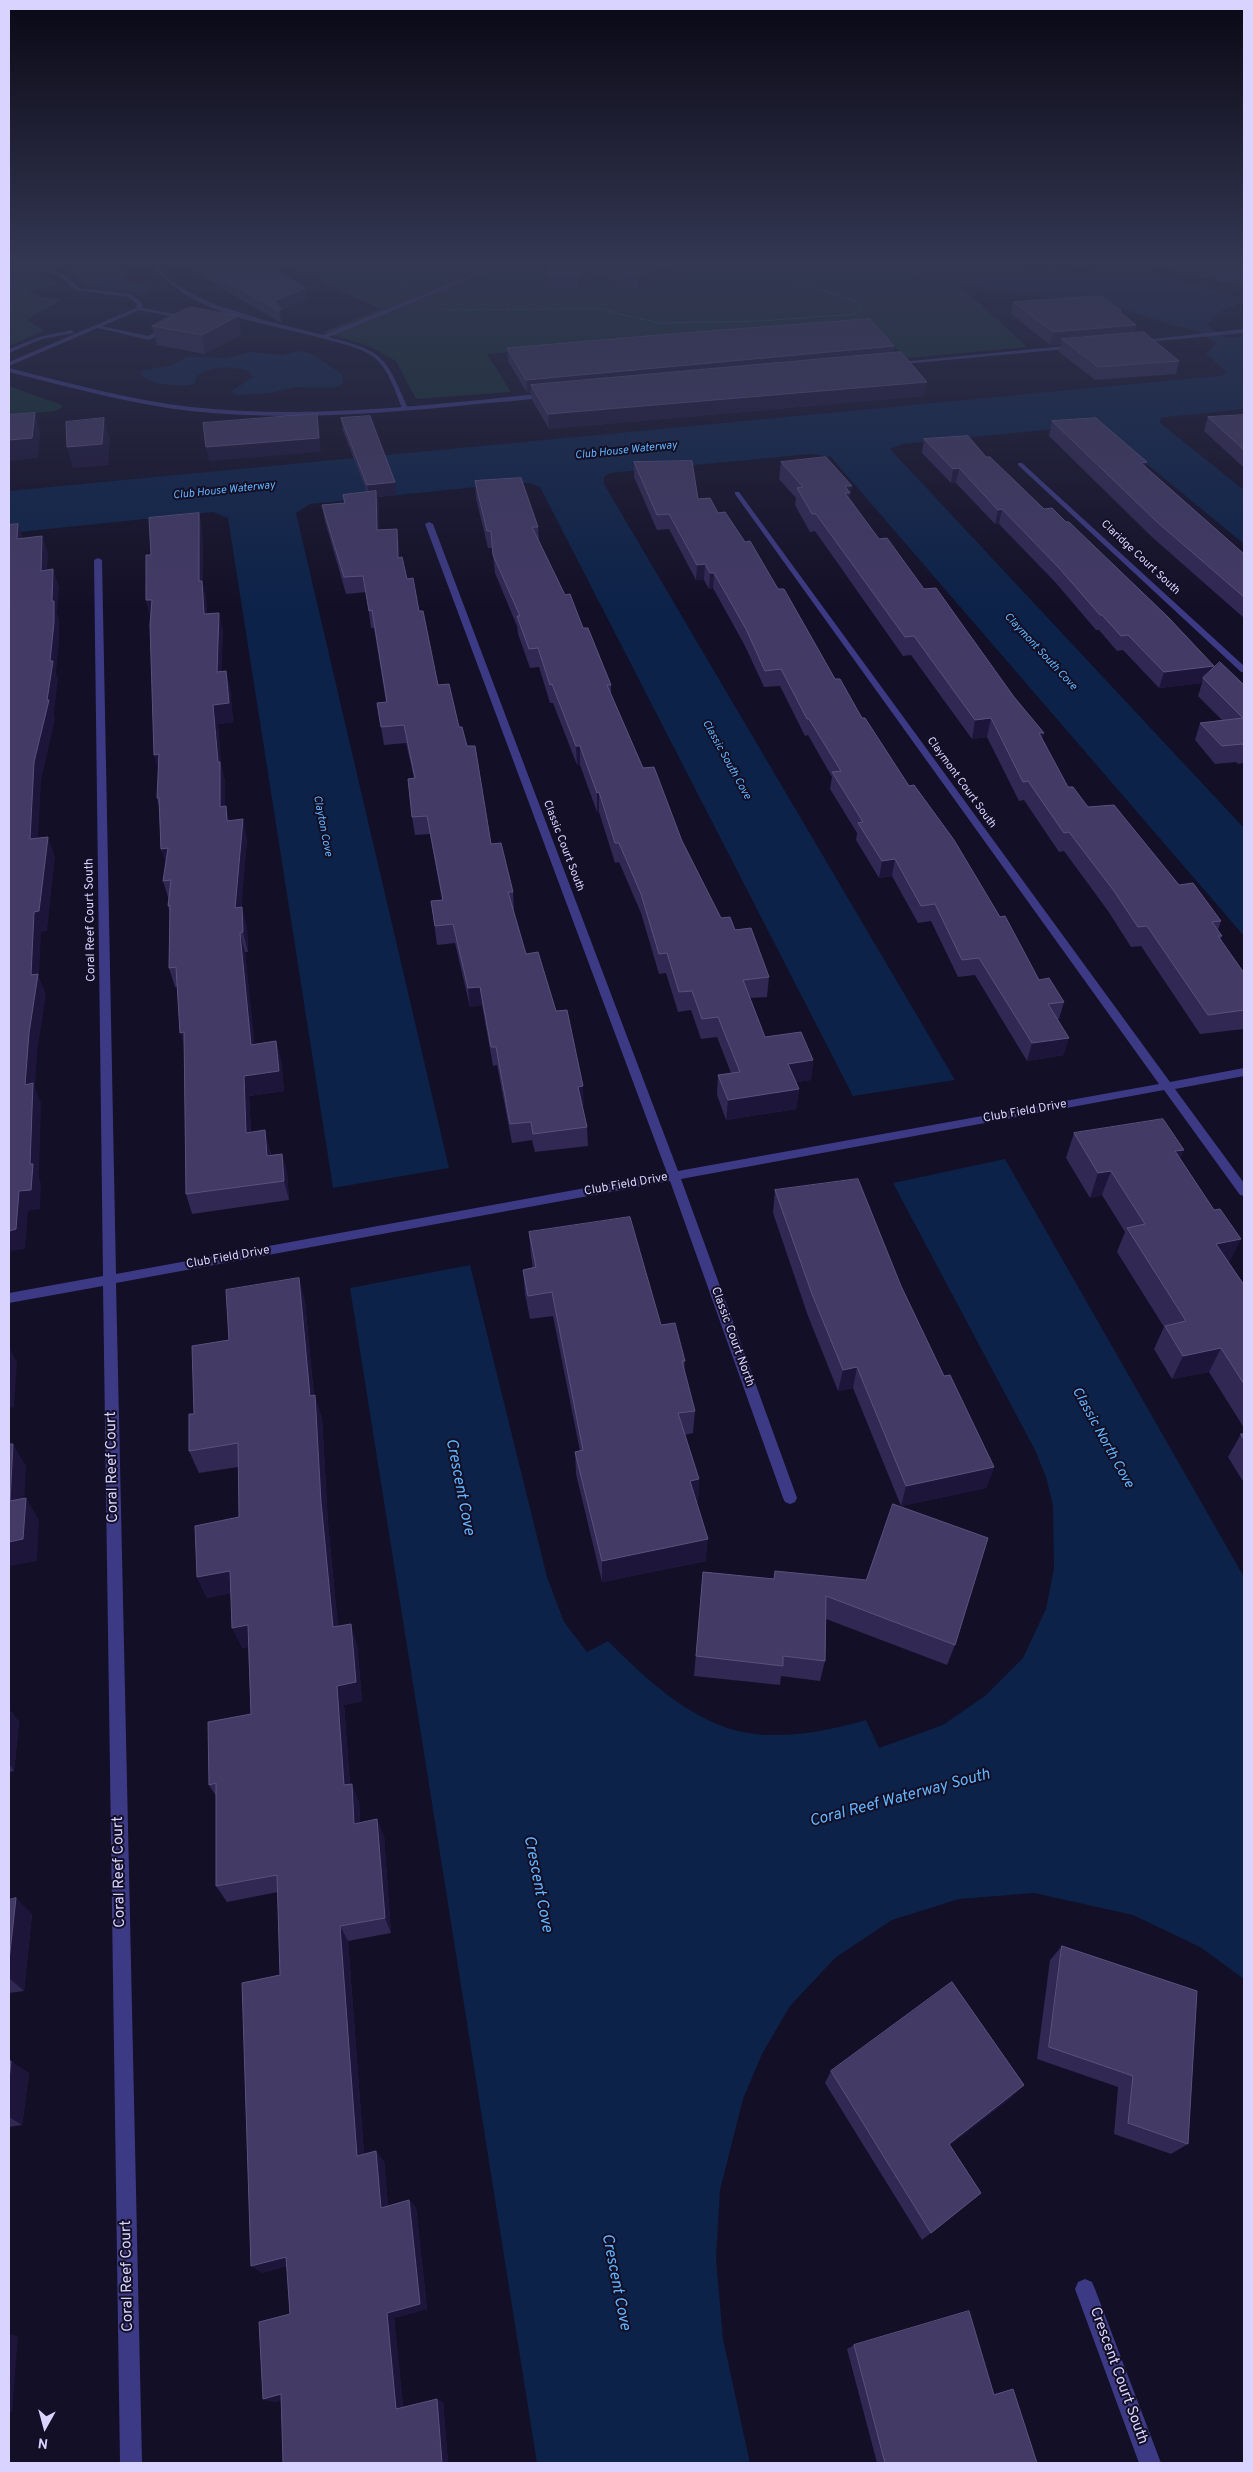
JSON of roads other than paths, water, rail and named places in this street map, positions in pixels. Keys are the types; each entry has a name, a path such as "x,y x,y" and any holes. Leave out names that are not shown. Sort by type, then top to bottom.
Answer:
{"street":[{"path":"50,380 111,396 198,410 314,414 557,394"},
{"path":"391,380 405,408"},
{"name":"Claridge Court South","path":"1020,464 1244,670"},
{"name":"Claymont Court South","path":"737,493 1244,1192"},
{"name":"Classic Court South","path":"429,524 674,1176"},
{"name":"Coral Reef Court South","path":"98,560 109,1280"},
{"name":"Club Field Drive","path":"9,1298 1244,1072"},
{"name":"Classic Court North","path":"674,1176 790,1498"},
{"name":"Coral Reef Court","path":"109,1280 131,2463"},
{"name":"Crescent Court South","path":"1085,2289 1150,2463"}],"water":[{"path":"152,380 195,380 195,383 183,386 158,383"},
{"path":"248,380 343,380 343,384 333,388 297,387 270,393 236,395 232,391"},
{"path":"1171,380 1244,380 1244,409 1166,417 1161,418 1159,422 1244,490 1244,544 1108,432 1083,426 904,444 890,449 1244,828 1244,936 831,457 810,454 610,473 604,477 604,484 955,1080 853,1096 540,487 530,483 515,483 310,504 296,513 449,1168 333,1188 228,518 213,512 9,533 9,491"},
{"path":"1005,1159 1244,1577 1244,1979 1200,1947 1133,1915 1034,1893 959,1899 892,1920 835,1958 790,2006 762,2054 743,2099 720,2190 716,2258 723,2339 750,2463 537,2463 350,1288 470,1265 547,1577 564,1622 587,1652 608,1641 667,1695 702,1717 719,1725 754,1734 787,1735 835,1728 866,1720 879,1748 943,1725 985,1696 1023,1658 1046,1609 1054,1568 1053,1505 1046,1477 1035,1450 893,1183"}],"water label":[{"name":"Club House Waterway","path":"626,451"},
{"name":"Club House Waterway","path":"224,491"},
{"name":"Claymont South Cove","path":"1040,652"},
{"name":"Classic South Cove","path":"726,760"},
{"name":"Clayton Cove","path":"322,826"},
{"name":"Classic North Cove","path":"1102,1438"},
{"name":"Crescent Cove","path":"459,1487"},
{"name":"Coral Reef Waterway South","path":"900,1799"},
{"name":"Crescent Cove","path":"537,1884"},
{"name":"Crescent Cove","path":"615,2282"}]}
